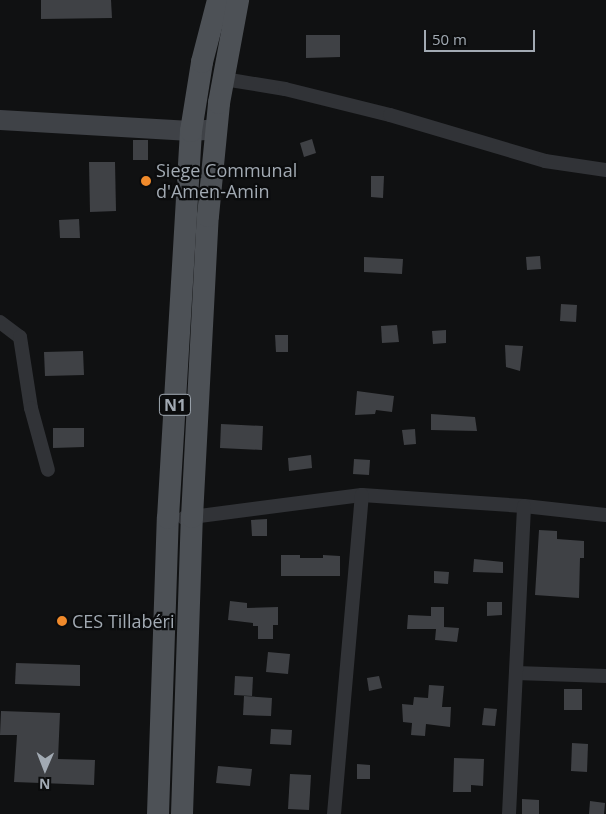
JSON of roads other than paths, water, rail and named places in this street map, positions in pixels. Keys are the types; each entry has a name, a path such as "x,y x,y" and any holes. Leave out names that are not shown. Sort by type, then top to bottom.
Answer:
{"main road":[{"name":"N1","path":"158,814 168,518 191,131 202,62 218,0"},
{"name":"N1","path":"182,814 192,517 206,255 217,129 238,0"}],"street":[{"path":"224,79 284,89 390,115 545,161 606,170"},
{"path":"0,120 191,131 217,129"},
{"path":"0,322 20,338 31,408 48,470"},
{"path":"334,814 362,495"},
{"path":"168,518 192,517 362,495 524,506 606,515"},
{"path":"509,814 524,506"},
{"path":"516,673 606,676"}],"place":[{"name":"Siege Communal d'Amen-Amin","path":"146,181"},
{"name":"CES Tillabéri","path":"62,621"}]}
